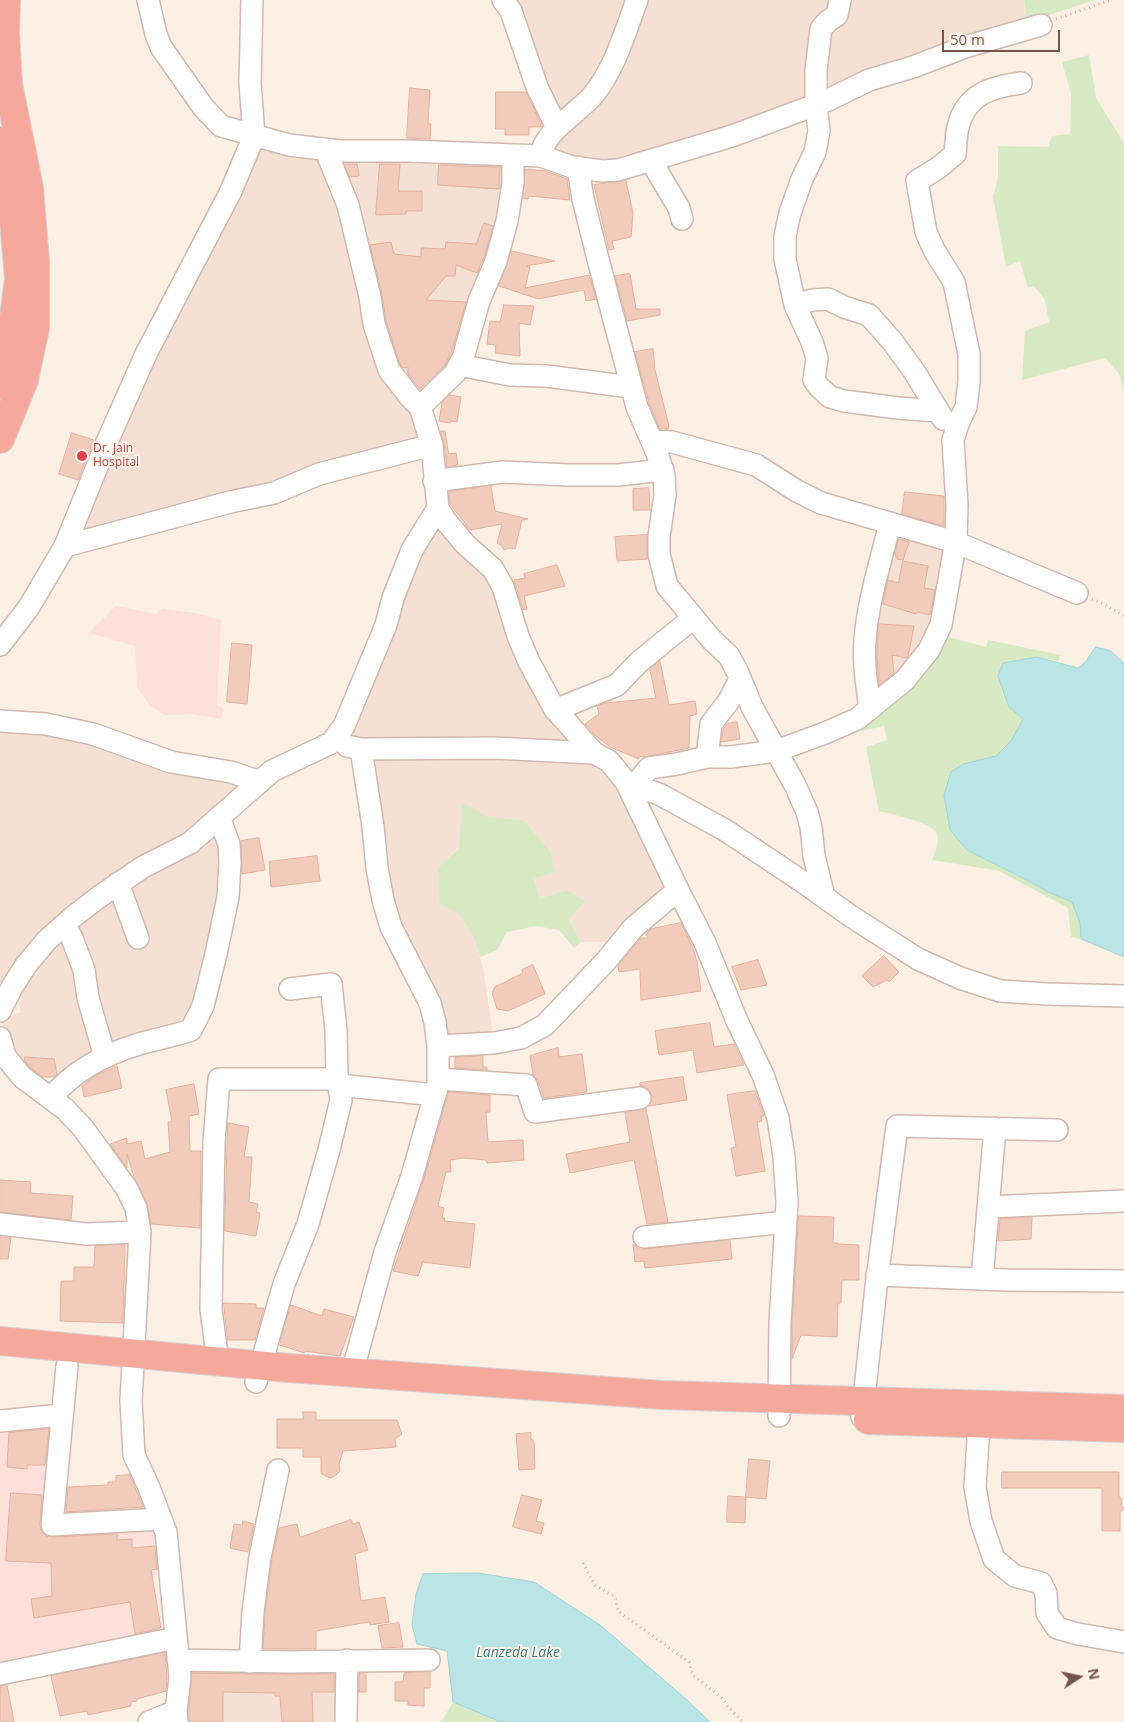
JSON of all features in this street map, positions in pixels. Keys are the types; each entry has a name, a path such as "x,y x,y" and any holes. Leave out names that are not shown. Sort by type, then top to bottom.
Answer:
{"highway":[{"path":"0,439 24,380 35,328 36,260 28,188 8,84 4,32 6,0"},
{"path":"0,141 14,220 19,279 12,332 0,385"},
{"path":"0,1341 133,1363 612,1410 780,1407 862,1410 1124,1409"},
{"path":"0,1360 67,1366 218,1362 259,1374 352,1373 662,1395 780,1407"},
{"path":"862,1410 979,1424 1124,1428"}],"street":[{"path":"148,0 161,47 203,107 220,126 289,145 340,151 409,151 541,156 578,167 602,171 618,170 732,136 816,105 869,80 913,67 966,47 1041,25"},
{"path":"0,645 29,607 65,546 107,442 146,354 231,191 254,136 250,82 252,0"},
{"path":"503,0 511,11 536,87 556,128"},
{"path":"541,156 542,148 556,128 572,116 594,94 613,64 637,0"},
{"path":"840,0 837,15 820,29 816,70 816,105 819,131 814,152 790,213 785,236 785,259 795,305 812,342 817,358 814,380 818,387 830,397 844,401 938,411"},
{"path":"630,784 649,768 707,757 732,757 776,751 857,719 905,680 929,650 941,625 955,542 957,505 953,440 966,407 969,382 969,354 954,282 934,250 926,232 917,181 938,168 955,154 958,127 966,106 982,92 999,86 1021,83"},
{"path":"325,149 348,205 370,298 374,324 389,370 420,407 432,445 438,508 445,520 465,544 493,569 503,586 518,636 529,662 555,710 594,753 609,761 630,784 678,890 705,943 737,1020 763,1075 778,1118 784,1157 786,1222 780,1323 780,1407"},
{"path":"420,407 455,373 463,358 479,301 496,261 507,221 513,182 513,156"},
{"path":"651,161 679,208 682,219"},
{"path":"578,167 583,199 636,407 663,470 665,495 659,537 659,554 667,586 728,656 740,679 752,707 807,812 811,827 814,856 824,897"},
{"path":"795,305 812,300 828,299 844,307 869,315 892,341 914,371 946,424 956,430"},
{"path":"459,365 510,375 546,376 631,387"},
{"path":"652,441 672,442 756,465 797,491 821,503 955,542 1077,594"},
{"path":"65,546 230,502 274,493 319,474 432,445"},
{"path":"434,481 503,472 618,475 663,470"},
{"path":"0,1011 26,965 47,940 64,925 99,897 143,867 190,843 272,771 331,743 344,726 386,625 393,598 412,550 438,508"},
{"path":"870,709 865,671 864,641 870,600 890,523"},
{"path":"555,710 618,685 639,662 694,618"},
{"path":"707,757 711,724 728,702 740,679"},
{"path":"0,721 46,724 93,734 171,762 232,772 260,782"},
{"path":"331,743 361,750 494,748 594,753"},
{"path":"352,1373 385,1252 412,1176 437,1087 438,1046 430,1003 391,927 383,900 361,750"},
{"path":"630,784 659,794 725,830 852,918 918,959 976,984 1000,991 1124,996"},
{"path":"52,1098 62,1084 81,1070 116,1051 191,1030 203,1006 228,897 229,844 220,817"},
{"path":"118,884 138,938"},
{"path":"438,1046 494,1043 522,1038 546,1025 606,961 633,928 678,890"},
{"path":"64,925 84,970 88,998 105,1057"},
{"path":"259,1374 284,1284 308,1224 341,1100 331,984 290,989"},
{"path":"0,1038 5,1056 22,1077 65,1108 84,1128 127,1189 136,1208 140,1232 131,1400 134,1455 166,1532 180,1677 176,1716 150,1722"},
{"path":"218,1362 211,1309 214,1142 219,1079 437,1087 526,1084 535,1112 640,1098"},
{"path":"862,1410 877,1275 897,1126 1057,1130"},
{"path":"982,1279 995,1128"},
{"path":"988,1207 1124,1201"},
{"path":"644,1237 786,1222"},
{"path":"0,1224 86,1234 140,1232"},
{"path":"877,1275 1124,1281"},
{"path":"67,1366 52,1525 161,1519"},
{"path":"0,1422 61,1415"},
{"path":"979,1424 975,1487 981,1521 994,1559 1015,1576 1041,1583 1046,1593 1047,1613 1057,1628 1078,1634 1124,1642"},
{"path":"250,1662 253,1612 260,1557 278,1470"},
{"path":"0,1674 176,1638"},
{"path":"178,1660 250,1662 429,1660"},
{"path":"346,1722 347,1660"}],"path":[{"path":"1041,25 1092,5 1111,0"},
{"path":"1077,594 1104,604 1124,616"},
{"path":"582,1563 595,1584 615,1598 618,1611 690,1662 693,1675 723,1699 742,1722"}],"shaded area":[{"path":"503,0 1024,0 1027,29 618,170 541,156 556,128"},
{"path":"255,148 317,155 330,190 335,190 411,402 424,445 322,469 77,535 119,432"},
{"path":"340,151 513,156 463,358 420,407 389,370 348,205"},
{"path":"429,521 493,569 529,662 609,761 678,890 609,942 581,942 569,918 567,890 540,898 534,879 556,872 550,851 524,820 487,817 438,869 459,914 474,938 484,972 494,1043 438,1046 407,960 355,748 344,726"},
{"path":"893,527 951,548 926,645 893,686 873,690 871,624"},
{"path":"116,606 157,614 162,609 195,613 221,620 217,705 224,709 221,719 192,714 165,715 150,706 137,687 135,646 89,633"},
{"path":"0,721 260,782 73,917 0,1011"},
{"path":"217,831 226,859 224,899 188,1026 107,1048 75,923"},
{"path":"62,936 101,1055 58,1077 40,1077 25,1069 13,1059 1,1019 21,1012 17,995 31,970"},
{"path":"55,1423 48,1530 156,1527 160,1559 157,1560 158,1569 153,1579 161,1635 0,1667 0,1427"},
{"path":"185,1664 338,1664 340,1722 187,1722"}],"green space":[{"path":"1024,0 1095,0 1027,22"},
{"path":"1089,55 1096,98 1124,143 1124,391 1119,374 1105,358 1022,380 1025,331 1049,322 1045,300 1034,286 1028,288 1020,261 1006,267 993,197 998,178 998,146 1048,147 1052,136 1070,134 1071,94 1062,62"},
{"path":"948,637 986,647 988,640 1061,655 1058,661 1037,657 1003,663 1005,694 1009,707 1023,719 1011,741 996,756 963,764 950,830 967,850 1048,892 1072,902 1080,923 1081,939 1071,937 1068,908 999,871 932,860 938,839 936,832 912,820 879,812 866,747 887,740 884,726 862,731 861,724 937,653"},
{"path":"462,802 487,817 524,820 550,851 556,872 534,879 540,898 567,890 585,901 569,919 581,942 574,948 559,930 536,926 507,932 497,950 480,957 474,938 459,914 439,904 438,868 459,848"},
{"path":"453,1702 501,1722 441,1722"}],"water":[{"path":"1096,647 1111,651 1124,663 1124,957 1081,939 1080,923 1072,902 1048,892 967,850 950,830 944,795 951,772 963,764 996,756 1011,741 1023,719 1009,707 998,676 1003,663 1037,657 1078,668 1086,661"},
{"name":"Lanzeda Lake","path":"478,1573 534,1582 600,1625 710,1722 501,1722 453,1702 447,1651 417,1644 412,1625 416,1594 423,1574"}],"building":[{"path":"410,88 430,90 428,124 431,124 430,139 407,138"},
{"path":"496,92 526,92 541,127 529,127 529,135 505,135 505,129 496,129"},
{"path":"344,164 357,164 359,176 350,177"},
{"path":"380,164 400,164 398,191 422,191 422,211 406,211 406,214 376,215"},
{"path":"439,165 500,167 499,189 438,185"},
{"path":"526,169 546,171 567,179 570,200 529,196 528,199 523,198"},
{"path":"626,181 633,213 631,237 612,241 614,249 609,250 594,185"},
{"path":"484,223 493,226 477,273 456,265 455,276 446,276 426,300 466,302 451,353 445,365 420,389 408,374 408,367 403,368 400,364 386,321 382,294 370,245 391,242 394,254 421,257 421,248 445,249 446,242 476,244"},
{"path":"512,251 555,261 526,266 530,267 525,288 589,275 596,299 586,301 584,290 538,299 499,286"},
{"path":"630,274 636,309 660,309 660,315 627,321 615,276"},
{"path":"504,305 534,306 530,325 519,323 520,356 495,353 496,345 487,344 490,321 500,322"},
{"path":"653,349 655,370 669,426 668,429 660,429 649,403 635,352"},
{"path":"450,395 461,397 457,422 439,421 442,403"},
{"path":"441,431 445,431 449,454 456,453 458,465 447,467"},
{"path":"72,433 94,440 78,480 59,474"},
{"path":"491,486 495,511 528,519 522,520 515,549 504,550 497,543 502,524 470,530 450,504 449,492"},
{"path":"649,488 650,510 633,510 633,489"},
{"path":"905,492 944,496 944,526 902,514"},
{"path":"647,535 647,559 617,561 615,537"},
{"path":"899,539 909,542 903,560 897,559 895,555"},
{"path":"903,561 928,566 924,588 935,590 930,615 917,612 916,614 883,604 888,580 898,583"},
{"path":"557,565 565,586 524,596 527,609 523,610 514,580 525,578 524,574"},
{"path":"879,624 914,626 907,658 892,655 894,673 879,685 877,657"},
{"path":"232,643 252,645 247,704 227,702"},
{"path":"660,661 669,705 695,701 697,714 690,716 689,748 645,757 639,756 639,759 610,747 585,724 599,714 597,706 606,703 656,698 650,670"},
{"path":"737,722 740,739 721,742 723,729 727,724"},
{"path":"259,838 265,870 242,874 241,841"},
{"path":"317,856 320,881 271,887 269,862"},
{"path":"681,923 693,948 701,991 641,1000 640,969 619,972 618,966 641,938 648,938 646,934 651,929"},
{"path":"884,956 899,972 889,982 887,980 873,987 862,976"},
{"path":"758,960 767,985 741,990 732,967"},
{"path":"533,965 545,994 508,1011 497,1009 492,993 495,987 523,973 522,970"},
{"path":"710,1023 714,1047 734,1044 744,1065 697,1073 693,1050 659,1055 655,1031"},
{"path":"558,1048 559,1057 582,1054 587,1092 544,1098 538,1081 533,1075 530,1056"},
{"path":"483,1056 483,1067 487,1067 487,1070 455,1068 455,1058"},
{"path":"25,1057 54,1059 57,1074 54,1077 43,1077 31,1068 25,1061"},
{"path":"117,1066 122,1088 84,1097 82,1086 97,1075"},
{"path":"683,1077 687,1100 649,1106 652,1097 650,1091 640,1086 640,1083"},
{"path":"194,1084 199,1114 189,1116 190,1151 201,1151 200,1228 151,1224 147,1203 134,1177 127,1154 127,1168 110,1144 127,1138 127,1144 141,1141 145,1159 170,1152 168,1122 172,1122 166,1090"},
{"path":"755,1091 764,1116 761,1116 762,1121 757,1122 765,1171 736,1176 731,1148 736,1147 727,1095"},
{"path":"449,1092 490,1095 490,1112 486,1112 488,1142 523,1140 524,1160 487,1163 486,1160 463,1158 450,1160 451,1172 446,1172 438,1206 444,1208 442,1218 445,1218 444,1221 475,1224 470,1268 423,1262 418,1276 393,1271 424,1179"},
{"path":"646,1109 668,1222 647,1224 634,1160 570,1173 566,1154 630,1142 625,1113"},
{"path":"228,1123 249,1127 244,1157 252,1157 249,1202 258,1204 256,1212 260,1213 256,1236 225,1231"},
{"path":"0,1180 31,1182 30,1193 73,1196 71,1220 0,1212"},
{"path":"799,1216 834,1217 833,1243 859,1245 859,1280 842,1280 841,1303 838,1303 837,1337 801,1335 792,1359 792,1323"},
{"path":"1032,1218 1031,1239 998,1241 1000,1219"},
{"path":"0,1237 11,1238 8,1259 0,1259"},
{"path":"730,1240 732,1259 645,1268 644,1261 635,1262 633,1244 639,1249 645,1249"},
{"path":"125,1245 123,1323 60,1321 61,1281 74,1281 74,1267 94,1267 95,1246"},
{"path":"224,1303 256,1304 256,1308 264,1308 255,1340 228,1340"},
{"path":"291,1305 322,1316 324,1309 354,1317 340,1356 305,1351 304,1353 280,1345"},
{"path":"303,1412 316,1412 316,1420 397,1420 402,1434 395,1439 396,1447 343,1451 339,1464 340,1471 331,1478 321,1473 321,1457 303,1457 303,1448 277,1448 277,1419 303,1419"},
{"path":"49,1429 45,1465 27,1465 27,1469 7,1467 9,1433"},
{"path":"531,1433 531,1439 534,1441 535,1469 519,1470 516,1434"},
{"path":"749,1459 770,1461 766,1499 746,1497"},
{"path":"1002,1472 1119,1472 1119,1497 1122,1499 1121,1506 1124,1509 1120,1512 1120,1531 1102,1531 1102,1488 1002,1488"},
{"path":"130,1475 143,1507 66,1512 68,1487 108,1485 108,1482 116,1482 116,1476"},
{"path":"11,1493 42,1495 40,1524 41,1531 46,1536 117,1534 117,1540 132,1539 132,1548 155,1546 157,1569 151,1570 161,1628 135,1634 130,1602 34,1618 31,1599 52,1596 51,1563 6,1561"},
{"path":"522,1495 542,1500 536,1521 544,1523 541,1534 513,1527"},
{"path":"728,1496 746,1497 745,1523 727,1522"},
{"path":"351,1520 353,1524 359,1522 368,1550 355,1554 361,1601 385,1597 389,1622 370,1625 369,1622 316,1631 316,1649 263,1649 265,1613 272,1559 279,1528 297,1524 300,1537"},
{"path":"243,1521 254,1524 248,1552 230,1548 234,1524 242,1525"},
{"path":"399,1623 403,1647 382,1648 378,1626"},
{"path":"165,1653 166,1691 137,1699 137,1701 131,1702 131,1706 88,1715 87,1711 60,1716 51,1676"},
{"path":"430,1672 430,1688 424,1688 424,1706 408,1705 408,1701 395,1701 395,1682 403,1682 404,1673"},
{"path":"192,1673 334,1674 334,1692 312,1692 313,1722 282,1722 280,1696 275,1696 275,1693 223,1692 223,1722 189,1722"},
{"path":"366,1673 366,1692 359,1692 359,1674"},
{"path":"7,1685 14,1722 0,1722 0,1686"}],"place":[{"name":"Dr. Jain Hospital","path":"82,456"}]}
